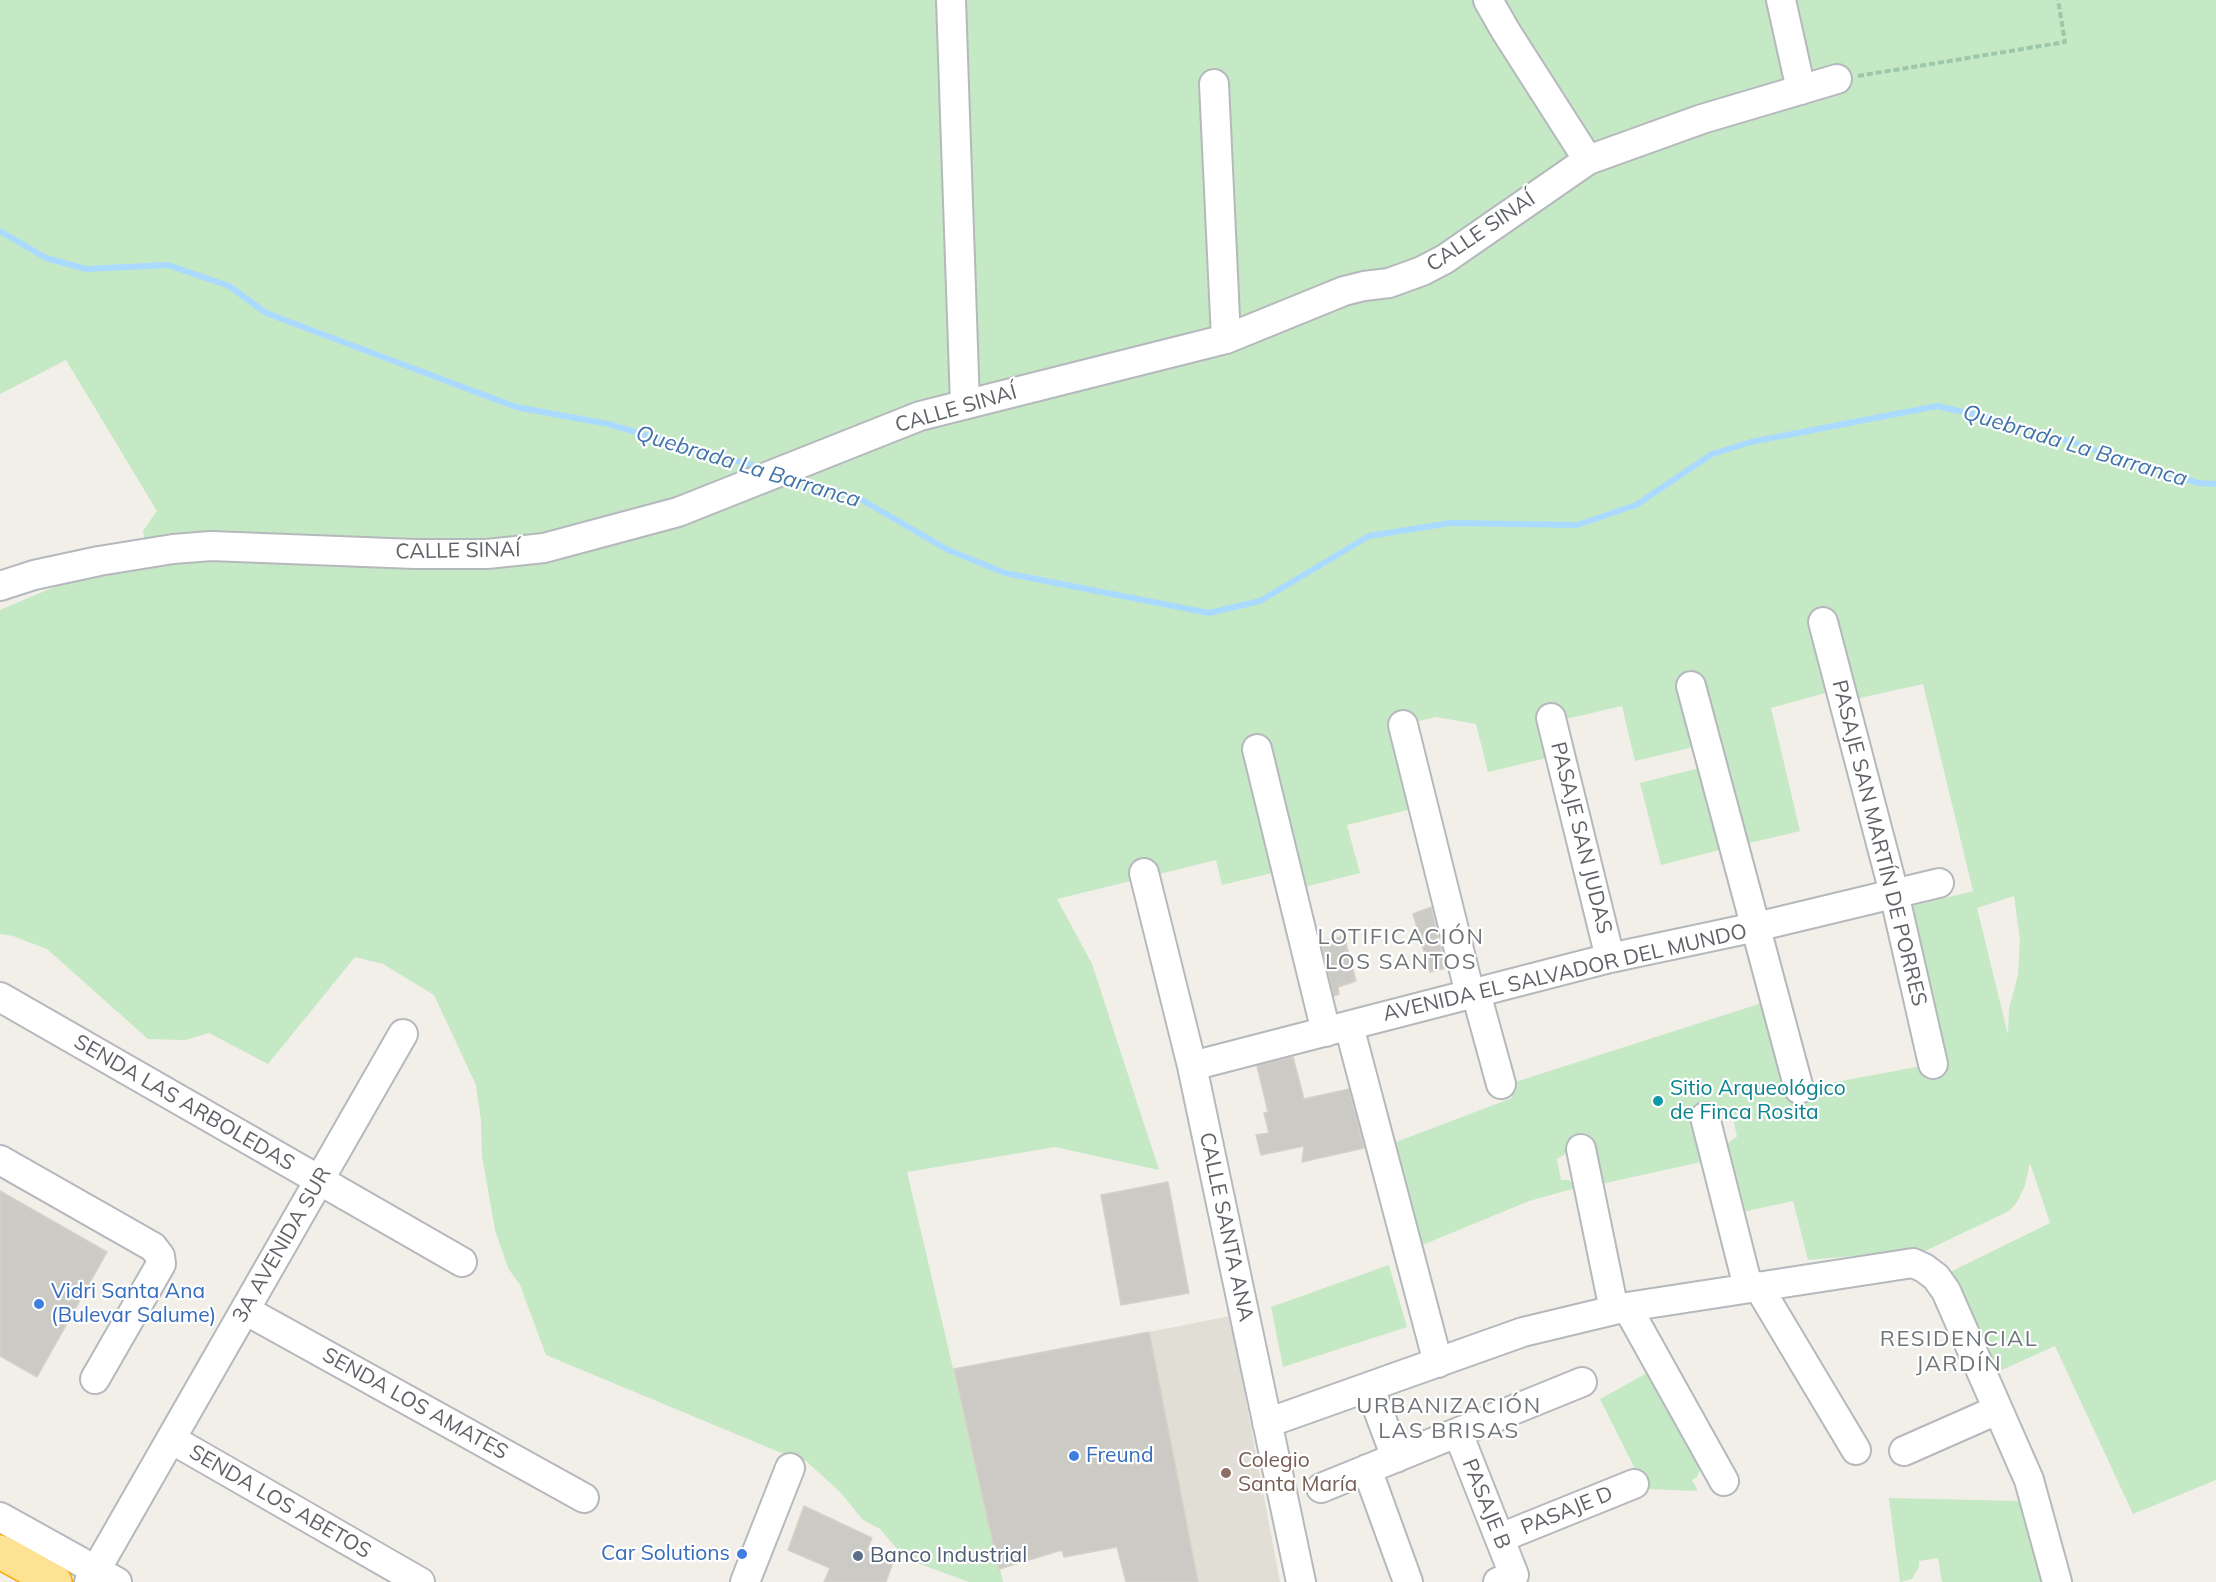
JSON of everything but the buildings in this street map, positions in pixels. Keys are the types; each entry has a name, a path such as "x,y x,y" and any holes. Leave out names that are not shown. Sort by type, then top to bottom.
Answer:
{"highway":[{"path":"0,1552 55,1582"}],"street":[{"path":"951,0 965,404"},
{"path":"1488,0 1588,160"},
{"path":"1780,0 1801,90"},
{"name":"CALLE SINAÍ","path":"0,586 34,575 99,561 173,549 211,546 415,554 487,554 544,548 678,512 920,416 1226,339 1344,291 1389,283 1422,271 1445,259 1588,160 1702,119 1837,79"},
{"path":"1214,84 1226,339"},
{"name":"PASAJE SAN MARTÍN DE PORRES","path":"1823,622 1894,893 1933,1064"},
{"path":"1691,686 1799,1089"},
{"name":"PASAJE SAN JUDAS","path":"1551,718 1610,958"},
{"path":"1403,725 1473,993 1501,1084"},
{"path":"1257,748 1337,1029 1438,1363"},
{"name":"CALLE SANTA ANA","path":"1144,873 1192,1066 1301,1582"},
{"name":"AVENIDA EL SALVADOR DEL MUNDO","path":"1192,1066 1610,958 1756,927 1939,883"},
{"name":"SENDA LAS ARBOLEDAS","path":"0,997 462,1262"},
{"name":"3A AVENIDA SUR","path":"101,1578 171,1439 403,1034"},
{"path":"1705,1117 1753,1287 1856,1450"},
{"path":"1581,1149 1620,1309 1724,1481"},
{"path":"0,1161 153,1247 160,1256 161,1264 95,1379"},
{"path":"1267,1423 1523,1332 1620,1309 1913,1263 1924,1268 1941,1284 2029,1480 2057,1582"},
{"name":"SENDA LOS AMATES","path":"245,1310 584,1498"},
{"path":"1322,1488 1582,1382"},
{"path":"1370,1388 1396,1458"},
{"path":"1904,1451 1997,1410"},
{"name":"PASAJE B","path":"1458,1433 1500,1538 1506,1579"},
{"name":"SENDA LOS ABETOS","path":"171,1439 420,1582"},
{"path":"745,1582 790,1468"},
{"path":"1367,1469 1408,1582"},
{"name":"PASAJE D","path":"1500,1538 1634,1484"},
{"path":"0,1517 101,1578"}],"path":[{"path":"1837,79 2065,42 2058,0"}],"shaded area":[{"path":"1230,1316 1280,1582 1198,1582 1149,1332"}],"green space":[{"path":"0,0 2216,0 2216,1480 2133,1514 2055,1346 1995,1373 1950,1272 2050,1223 2030,1163 2025,1186 2017,1202 2009,1211 1925,1251 1808,1260 1793,1201 1742,1212 1727,1148 1729,1142 1737,1137 1732,1113 1721,1113 1716,1106 1694,1111 1705,1161 1601,1184 1591,1138 1566,1143 1565,1154 1557,1159 1561,1180 1569,1180 1576,1188 1529,1201 1420,1246 1396,1142 1512,1098 1509,1084 1765,1002 1788,1091 1943,1062 1909,907 1973,891 1923,684 1855,699 1829,692 1771,708 1800,831 1745,844 1698,746 1635,761 1622,706 1561,720 1551,757 1488,772 1476,724 1436,717 1394,727 1415,808 1347,825 1360,873 1301,888 1280,871 1222,885 1216,860 1057,899 1092,964 1159,1170 1055,1147 907,1172 1003,1582 969,1582 906,1559 880,1529 863,1520 840,1492 806,1461 796,1459 546,1355 520,1285 508,1268 495,1230 482,1156 481,1120 476,1085 434,995 383,964 355,957 268,1064 209,1033 185,1040 148,1039 47,949 13,936 0,934 0,610 146,548 143,531 157,511 66,360 0,394","holes":["2014,896 2020,940 2018,975 2009,1009 2008,1035 1977,908"]},
{"path":"1703,767 1723,849 1661,865 1640,783"},
{"path":"1389,1265 1407,1327 1283,1367 1271,1307"},
{"path":"1652,1370 1701,1467 1697,1477 1692,1480 1698,1491 1645,1489 1600,1399"},
{"path":"1889,1498 2020,1501 2042,1582 1942,1582 1938,1558 1919,1561 1919,1567 1912,1579 1900,1582"}],"waterway":[{"name":"Quebrada La Barranca","path":"0,231 46,258 86,269 168,265 229,286 266,313 516,407 608,424 762,468"},
{"name":"Quebrada La Barranca","path":"792,477 862,500 948,550 1005,573 1209,613 1260,601 1369,536 1450,523 1577,525 1636,505 1712,454 1751,442 1937,406 2012,423 2198,483 2216,484"}],"place":[{"name":"Sitio Arqueológico de Finca Rosita","path":"1658,1101"},
{"name":"Vidri Santa Ana (Bulevar Salume)","path":"39,1304"},
{"name":"Freund","path":"1074,1456"},
{"name":"Colegio Santa María","path":"1226,1473"},
{"name":"Car Solutions","path":"742,1554"},
{"name":"Banco Industrial","path":"858,1556"}],"district":[{"name":"LOTIFICACIÓN LOS SANTOS","path":"1401,950"},
{"name":"RESIDENCIAL JARDÍN","path":"1959,1352"},
{"name":"URBANIZACIÓN LAS BRISAS","path":"1449,1418"}]}
